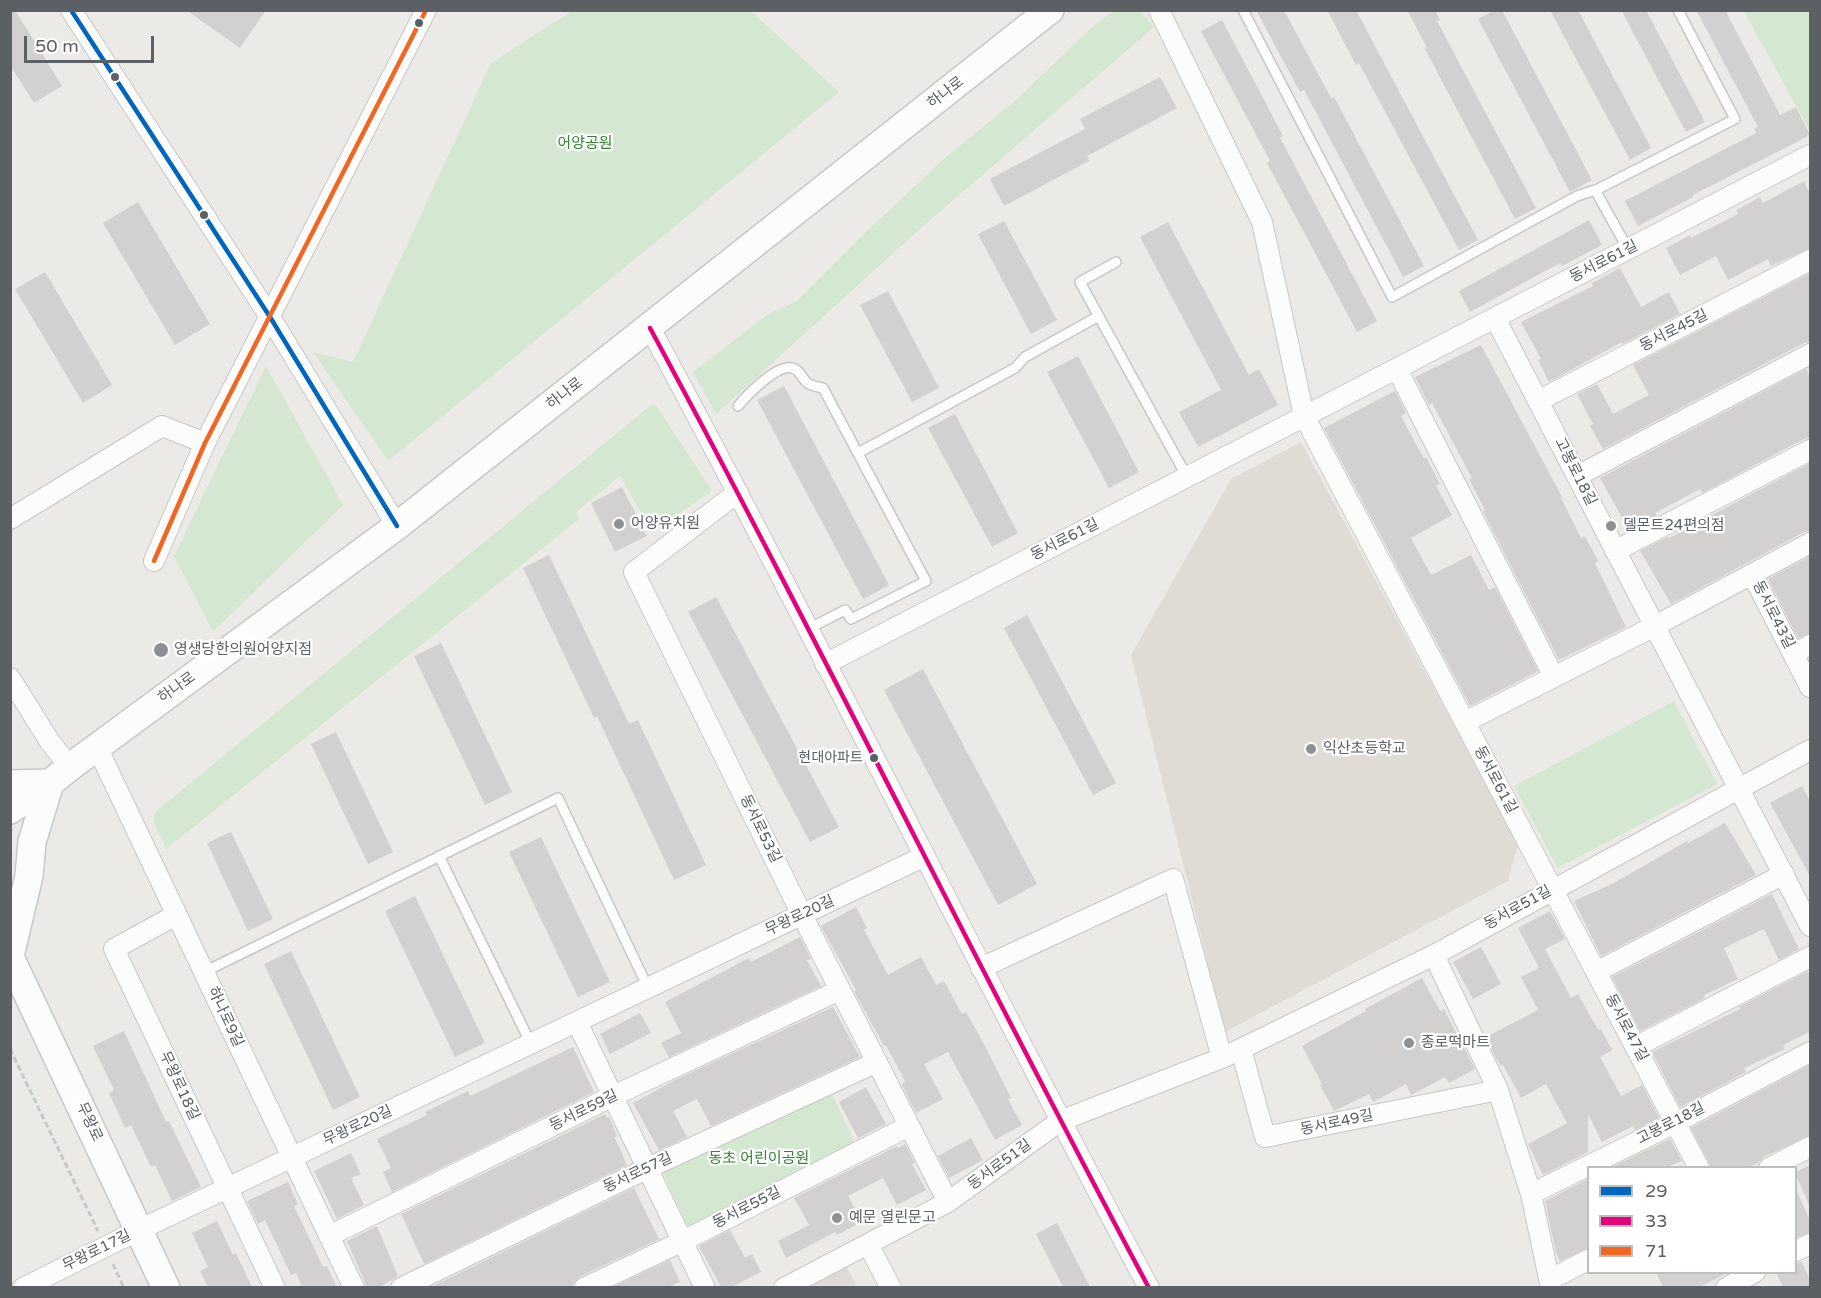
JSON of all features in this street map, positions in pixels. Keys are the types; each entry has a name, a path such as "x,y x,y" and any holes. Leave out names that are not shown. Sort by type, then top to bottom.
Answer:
{"street":[{"path":"71,10 270,317 397,526"},
{"path":"154,561 205,443 426,10"},
{"name":"하나로","path":"10,810 397,526 1050,10"},
{"path":"1159,10 1263,222 1304,416"},
{"name":"동서로61길","path":"825,664 1810,155"},
{"name":"동서로45길","path":"1538,401 1810,260"},
{"name":"고봉로18길","path":"1495,318 1810,926"},
{"path":"650,328 738,492 1060,1121 1149,1287"},
{"path":"1577,476 1810,354"},
{"path":"1397,369 1554,677"},
{"name":"동서로61길","path":"1304,416 1553,889"},
{"path":"10,519 162,426 205,443"},
{"path":"1615,551 1810,450"},
{"name":"동서로53길","path":"738,492 634,572 802,915 948,1203"},
{"path":"1465,722 1655,626 1810,543"},
{"name":"동서로43길","path":"1752,574 1802,649 1810,687"},
{"path":"10,678 50,742 60,775 32,842 29,876 10,956"},
{"name":"하나로9길","path":"97,747 354,1287"},
{"name":"동서로51길","path":"784,1287 948,1203 1060,1121 1222,1058 1434,955 1810,750"},
{"path":"10,784 60,775"},
{"name":"무왕로20길","path":"140,1230 925,856"},
{"path":"1596,972 1784,874"},
{"path":"981,968 1173,879 1222,1058"},
{"name":"동서로47길","path":"1553,889 1698,1166"},
{"name":"무왕로18길","path":"176,915 114,949 275,1287"},
{"path":"1434,955 1498,1090 1531,1194 1550,1284 1587,1261"},
{"name":"무왕로","path":"10,956 166,1287"},
{"path":"1635,1047 1810,957"},
{"name":"동서로59길","path":"329,1236 613,1096 840,990"},
{"path":"577,1022 705,1287"},
{"name":"동서로49길","path":"1241,1049 1265,1137 1498,1090"},
{"name":"고봉로18길","path":"1588,1166 1810,1052"},
{"name":"동서로57길","path":"401,1287 648,1168 877,1062"},
{"name":"동서로55길","path":"584,1287 683,1241 909,1126"},
{"path":"1771,1166 1810,1147"},
{"name":"고봉로18길","path":"1531,1194 1587,1166"},
{"name":"무왕로17길","path":"23,1287 140,1230"},
{"path":"868,1244 891,1287"},
{"path":"1726,1287 1752,1274"}],"lane":[{"path":"1243,10 1392,297 1577,196 1595,190 1735,119 1678,10"},
{"path":"1595,190 1628,249"},
{"path":"1116,262 1080,282 1187,477"},
{"path":"858,453 1015,368 1025,357 1099,316"},
{"path":"738,406 746,395 765,378 787,367 800,372 807,383 823,388 926,581 851,619 845,610 808,629"},
{"path":"204,972 558,798 648,988"},
{"path":"439,856 531,1044"}],"path":[{"path":"10,1048 124,1287"}],"shaded area":[{"name":"익산초등학교","path":"1301,442 1518,844 1508,881 1225,1032 1131,655 1231,479"},
{"path":"844,1261 857,1287 793,1288"}],"green space":[{"name":"어양공원","path":"572,11 751,11 839,92 388,461 313,352 353,362 491,63"},
{"path":"1114,11 1140,11 1154,27 921,228 716,414 693,372 767,315 797,301 947,156 1016,100 1092,27"},
{"path":"1744,11 1810,11 1810,131"},
{"path":"266,366 343,505 213,632 174,556"},
{"path":"656,405 712,491 652,532 620,476 576,512 579,519 166,849 154,822 155,812 650,406"},
{"path":"1674,701 1717,784 1558,868 1514,786"},
{"name":"동초 어린이공원","path":"830,1090 857,1147 689,1228 662,1171"}],"building":[{"path":"10,10 15,10 62,86 34,103 10,65"},
{"path":"186,10 266,10 240,48"},
{"path":"1256,10 1284,10 1331,98 1334,97 1424,266 1403,277 1304,90 1300,92"},
{"path":"1327,10 1356,10 1478,240 1459,250 1359,63 1356,65"},
{"path":"1407,10 1435,10 1440,20 1437,21 1536,208 1515,219 1425,49 1427,48"},
{"path":"1495,10 1502,10 1592,180 1570,192 1478,19"},
{"path":"1550,10 1578,10 1651,148 1630,160"},
{"path":"1621,10 1646,10 1705,122 1686,132"},
{"path":"1696,10 1725,10 1780,115 1796,107 1810,135 1638,226 1625,201 1756,133 1754,129 1758,127"},
{"path":"1222,20 1283,136 1280,138 1377,321 1357,332 1267,163 1270,161 1201,31"},
{"path":"1160,77 1177,108 1087,156 1089,161 1004,206 990,179 1085,129 1080,119"},
{"path":"1804,181 1810,194 1810,248 1771,266 1768,259 1728,280 1716,256 1680,275 1666,248 1738,214 1736,210 1760,197 1763,203"},
{"path":"138,202 210,324 175,345 103,223"},
{"path":"1589,220 1602,245 1562,266 1560,263 1470,312 1459,291"},
{"path":"1004,221 1057,320 1031,334 978,234"},
{"path":"1168,222 1249,375 1259,369 1278,405 1198,447 1179,412 1221,390 1140,237"},
{"path":"1620,268 1641,307 1669,292 1680,314 1622,344 1622,342 1549,382 1538,360 1541,359 1521,322 1593,286 1592,283"},
{"path":"45,272 112,385 83,403 15,289"},
{"path":"1810,273 1810,342 1804,343 1603,449 1590,426 1593,424 1577,394 1597,384 1613,414 1649,395 1633,365"},
{"path":"888,291 939,388 912,402 860,305"},
{"path":"1481,345 1562,497 1581,538 1585,536 1598,561 1595,563 1626,627 1559,660 1483,511 1485,510 1469,479 1472,478 1432,403 1429,405 1415,377"},
{"path":"1078,356 1139,472 1109,488 1047,372"},
{"path":"1806,369 1810,377 1810,438 1804,439 1702,493 1700,489 1655,513 1657,516 1629,530 1600,478"},
{"path":"784,386 889,585 863,599 757,400"},
{"path":"1395,391 1406,413 1401,416 1440,484 1436,486 1452,515 1411,538 1431,575 1471,555 1489,590 1495,587 1538,671 1470,706 1324,428"},
{"path":"955,414 1018,533 992,547 928,428"},
{"path":"1810,463 1810,531 1804,532 1671,604 1640,551"},
{"path":"622,487 647,536 615,552 591,503"},
{"path":"549,555 629,724 638,720 706,865 674,880 597,716 594,718 523,568"},
{"path":"1810,556 1810,633 1798,638 1768,579"},
{"path":"716,597 839,827 810,842 688,612"},
{"path":"1027,615 1116,783 1093,795 1004,628"},
{"path":"441,643 512,792 485,805 414,656"},
{"path":"923,669 1037,884 998,905 884,690"},
{"path":"336,732 393,852 368,864 311,744"},
{"path":"1802,786 1810,801 1810,876 1770,803"},
{"path":"1725,823 1756,875 1601,956 1574,901 1614,883 1687,841 1688,843"},
{"path":"231,832 273,919 248,931 207,843"},
{"path":"541,837 610,982 578,997 509,852"},
{"path":"1772,894 1799,949 1779,960 1764,929 1724,948 1738,979 1704,995 1705,998 1640,1031 1612,977"},
{"path":"415,896 485,1043 455,1057 385,911"},
{"path":"856,907 867,928 864,930 888,975 921,957 936,985 944,981 962,1014 966,1012 985,1046 1022,1125 995,1140 948,1052 924,1064 943,1099 916,1113 902,1085 905,1081 869,1019 821,926"},
{"path":"1550,911 1565,939 1545,949 1571,998 1578,994 1612,1050 1600,1057 1621,1096 1642,1085 1659,1118 1635,1130 1633,1126 1602,1142 1588,1114 1588,1152 1543,1175 1528,1144 1567,1123 1546,1084 1521,1098 1486,1037 1538,1010 1521,977 1539,968 1518,928"},
{"path":"800,937 811,959 807,960 821,986 669,1057 661,1043 681,1033 665,1002 749,958 751,962"},
{"path":"1481,947 1501,984 1473,999 1453,962"},
{"path":"291,951 360,1097 333,1110 264,964"},
{"path":"1808,971 1810,976 1810,1032 1783,1045 1785,1049 1744,1068 1746,1072 1680,1107 1652,1052 1740,1009 1739,1007"},
{"path":"1422,978 1440,1011 1444,1009 1475,1069 1449,1083 1445,1077 1411,1095 1406,1084 1373,1102 1369,1094 1334,1111 1302,1046"},
{"path":"833,1007 860,1057 711,1126 697,1099 673,1111 687,1137 659,1150 633,1103 677,1079"},
{"path":"640,1013 651,1033 610,1054 600,1034"},
{"path":"124,1031 166,1122 169,1121 201,1187 172,1201 155,1165 151,1167 131,1125 125,1128 109,1093 114,1090 93,1046"},
{"path":"573,1047 594,1092 392,1192 383,1172 391,1168 377,1139 427,1115 425,1112 468,1091 470,1096"},
{"path":"1810,1065 1810,1135 1764,1157 1758,1163 1750,1166 1710,1166 1691,1128"},
{"path":"866,1087 886,1124 858,1138 839,1102"},
{"path":"605,1114 607,1118 609,1117 627,1165 424,1264 401,1214"},
{"path":"971,1138 983,1160 949,1178 938,1156"},
{"path":"1670,1139 1682,1161 1670,1166 1614,1166"},
{"path":"905,1144 915,1163 912,1164 926,1190 897,1205 883,1178 848,1196 862,1222 837,1235 835,1232 786,1258 778,1241 809,1225 794,1198"},
{"path":"351,1153 361,1174 351,1178 364,1205 337,1219 314,1171"},
{"path":"1810,1165 1810,1207 1797,1177 1797,1172"},
{"path":"1587,1180 1587,1248 1560,1261 1556,1253 1545,1201"},
{"path":"288,1182 298,1204 294,1206 323,1267 327,1266 337,1287 302,1287 296,1273 291,1275 265,1220 258,1224 247,1201"},
{"path":"634,1188 659,1239 579,1277 572,1287 436,1287 435,1285"},
{"path":"1797,1191 1810,1221 1810,1232 1797,1238"},
{"path":"217,1221 252,1287 208,1287 200,1271 208,1267 192,1233"},
{"path":"1057,1223 1090,1287 1063,1287 1036,1234"},
{"path":"377,1226 398,1276 380,1287 367,1287 347,1241"},
{"path":"730,1230 745,1258 752,1254 761,1272 732,1287 721,1287 699,1246"},
{"path":"670,1260 680,1282 668,1287 613,1287"},
{"path":"1802,1262 1810,1281 1810,1287 1783,1287 1777,1274 1797,1274 1797,1263"},
{"path":"1657,1274 1725,1274 1700,1287 1663,1287"}],"transit line":[{"name":"29","path":"71,10 270,317 397,526"},
{"name":"71","path":"154,561 205,443 426,10"},
{"name":"33","path":"650,328 714,447 1149,1288"}],"place":[{"name":"어양유치원","path":"619,524"},
{"name":"델몬트24편의점","path":"1611,526"},
{"name":"영생당한의원어양지점","path":"161,650"},
{"name":"익산초등학교","path":"1311,749"},
{"name":"현대아파트","path":"874,758"},
{"name":"종로떡마트","path":"1409,1043"},
{"name":"예문 열린문고","path":"837,1218"}]}
